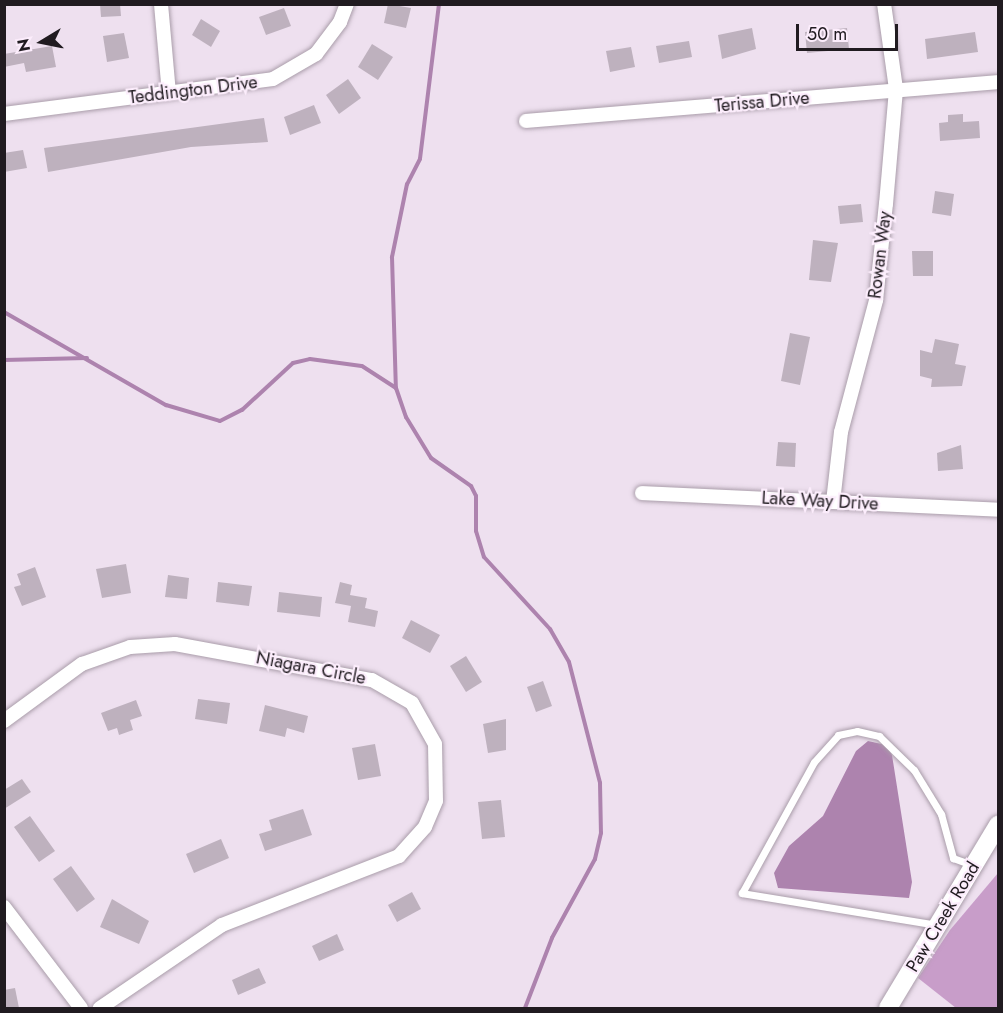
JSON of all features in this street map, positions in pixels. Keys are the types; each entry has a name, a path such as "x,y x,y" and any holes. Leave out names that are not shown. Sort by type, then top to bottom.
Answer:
{"street":[{"path":"160,4 169,93"},
{"name":"Teddington Drive","path":"4,114 257,82 292,71 329,40 347,4"},
{"name":"Rowan Way","path":"833,502 841,432 876,300 896,89 884,4"},
{"name":"Terissa Drive","path":"526,121 999,82"},
{"name":"Lake Way Drive","path":"642,493 999,510"},
{"name":"Niagara Circle","path":"4,721 82,664 130,647 175,644 372,680 412,704 435,744 436,801 425,827 399,855 380,867 222,925 100,1008"},
{"name":"Paw Creek Road","path":"888,1008 999,825"},
{"path":"4,907 81,1008"}],"lane":[{"path":"939,926 742,893 814,762 838,735 857,731 879,736 914,770 941,814 953,858 974,866"}],"shaded area":[{"path":"868,741 886,745 892,755 912,882 909,898 778,888 774,873 789,846 823,816 856,751"},
{"path":"998,873 998,1008 956,1008 918,978 950,930"}],"building":[{"path":"100,4 120,4 121,16 101,17"},
{"path":"388,4 411,8 406,28 384,23"},
{"path":"284,8 291,26 266,35 259,17"},
{"path":"201,19 220,31 211,47 192,35"},
{"path":"752,28 756,49 722,59 718,35"},
{"path":"847,28 849,49 807,53 805,32"},
{"path":"975,32 978,52 927,59 925,39"},
{"path":"124,33 129,58 107,62 103,36"},
{"path":"689,41 692,57 659,63 656,46"},
{"path":"372,44 393,57 378,80 358,67"},
{"path":"52,46 56,67 26,72 24,63 4,67 4,54"},
{"path":"631,47 635,67 610,72 606,51"},
{"path":"348,79 361,98 339,114 326,95"},
{"path":"314,105 321,123 290,135 284,117"},
{"path":"963,114 963,122 979,121 980,138 940,141 939,123 948,122 948,115"},
{"path":"264,118 268,142 191,147 48,172 44,148"},
{"path":"23,150 27,168 4,172 4,153"},
{"path":"935,191 954,194 951,216 932,213"},
{"path":"861,204 863,222 840,224 838,206"},
{"path":"813,240 838,243 831,282 809,280"},
{"path":"912,251 933,251 933,276 913,276"},
{"path":"790,333 810,337 800,385 781,381"},
{"path":"935,339 959,344 955,364 966,366 962,386 931,387 932,379 920,376 920,350 932,353"},
{"path":"778,442 796,443 795,467 776,466"},
{"path":"961,445 963,469 938,471 937,453"},
{"path":"126,564 131,593 102,598 96,569"},
{"path":"35,567 46,597 22,606 14,587 21,585 17,574"},
{"path":"168,575 189,578 187,599 165,597"},
{"path":"218,582 252,586 249,606 216,602"},
{"path":"340,582 352,585 350,595 367,598 365,608 378,611 375,627 348,622 351,606 335,603"},
{"path":"279,592 322,597 320,617 277,612"},
{"path":"411,620 440,635 430,653 402,638"},
{"path":"466,656 482,682 466,692 450,666"},
{"path":"543,681 552,706 536,712 527,687"},
{"path":"198,699 230,703 227,724 195,719"},
{"path":"136,700 142,716 130,720 133,730 119,735 117,728 108,731 101,713"},
{"path":"265,705 308,716 304,733 287,728 285,737 259,731"},
{"path":"506,719 506,750 488,753 483,724"},
{"path":"375,744 381,776 358,780 352,748"},
{"path":"22,779 31,792 4,809 4,790"},
{"path":"501,800 505,837 482,839 478,802"},
{"path":"303,809 312,835 265,851 259,834 272,830 269,820"},
{"path":"30,816 55,851 39,862 14,827"},
{"path":"221,839 229,858 194,873 186,854"},
{"path":"71,866 95,899 77,912 53,879"},
{"path":"412,892 421,909 397,922 388,905"},
{"path":"112,899 149,921 139,944 100,927"},
{"path":"337,934 344,950 319,961 312,946"},
{"path":"259,968 266,983 238,995 232,980"},
{"path":"15,988 19,1008 4,1008 4,990"}],"waterway":[{"path":"439,4 420,159 407,184 392,257 396,388 406,417 431,458 471,486 476,496 476,531 484,557 550,629 569,662 600,783 601,833 595,859 552,938 525,1008"},
{"path":"4,312 166,405 220,421 242,410 293,363 310,359 362,366 396,388"},
{"path":"4,360 87,358"}]}
